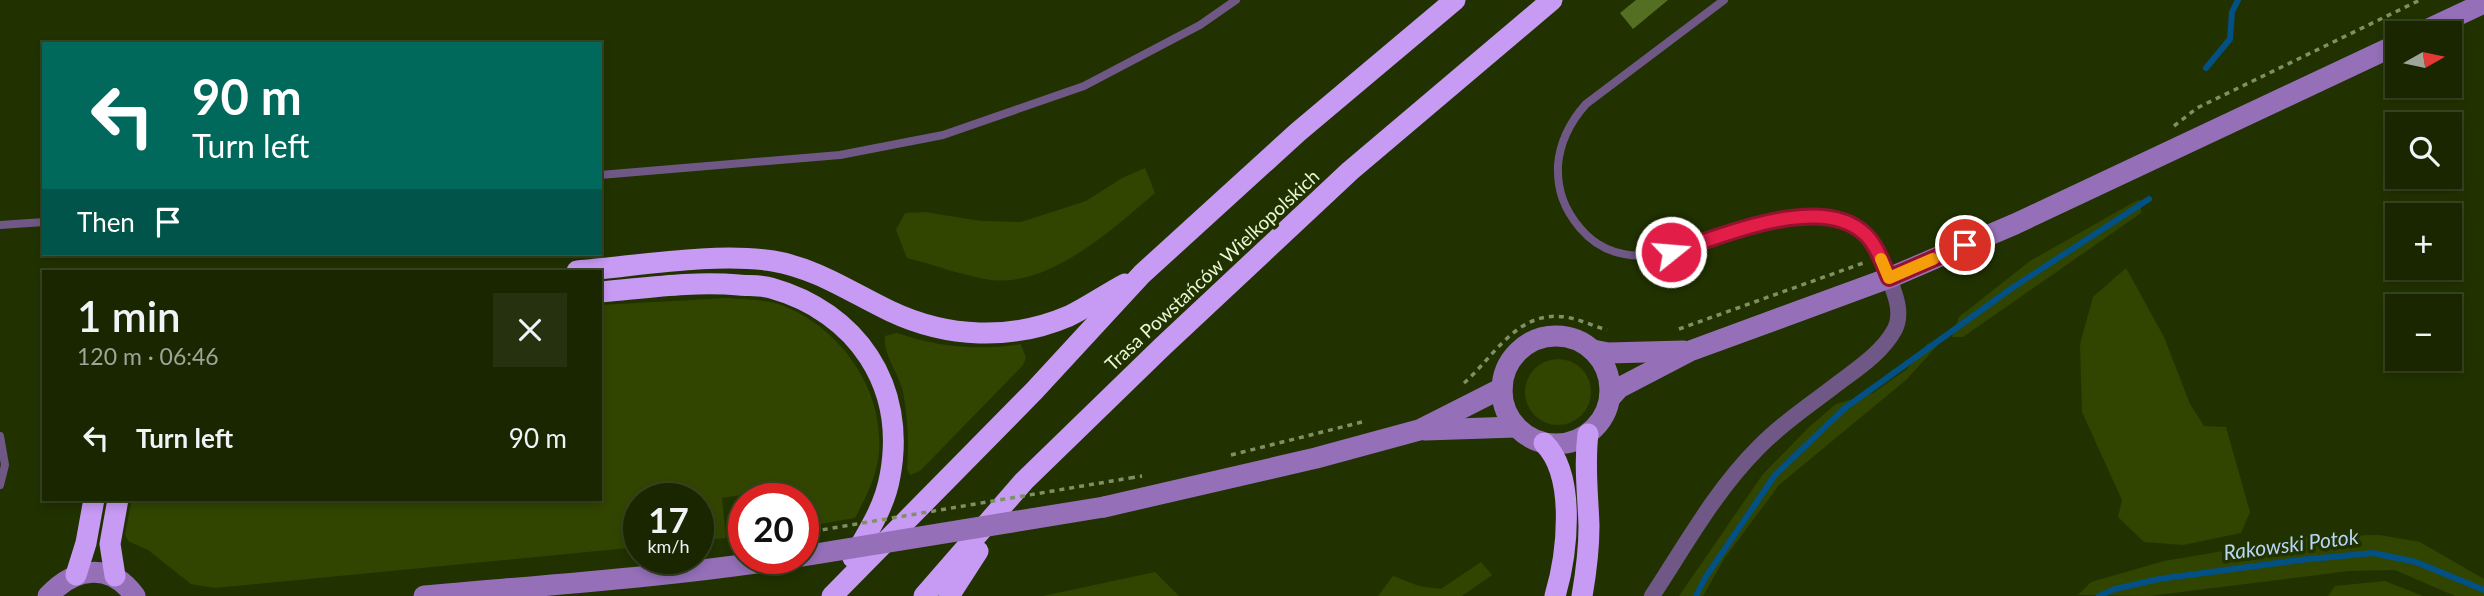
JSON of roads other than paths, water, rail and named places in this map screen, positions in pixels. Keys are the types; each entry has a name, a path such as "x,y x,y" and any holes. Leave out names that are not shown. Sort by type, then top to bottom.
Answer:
{"highway":[{"name":"Trasa Powstańców Wielkopolskich","path":"832,595 1034,391 1142,274 1298,132 1455,0"},
{"name":"Trasa Powstańców Wielkopolskich","path":"924,596 1024,481 1162,346 1350,171 1552,0"},
{"path":"589,270 734,258 774,262 838,284 891,312 929,327 972,334 1027,331 1059,319 1142,274"},
{"path":"602,292 705,282 768,287 808,301 845,327 868,353 891,408 893,444 890,476 880,511 832,595"},
{"path":"1582,596 1588,564 1588,434"},
{"path":"1544,443 1555,456 1560,468 1564,498 1566,536 1562,573 1555,596"},
{"path":"949,596 1024,481"},
{"path":"76,575 94,501"},
{"path":"115,576 110,544 118,501"}],"main road":[{"path":"2445,21 2484,2"},
{"path":"1610,398 1619,388 1689,351 1889,278 2015,224 2385,50"},
{"path":"1562,336 1579,341 1593,350 1604,364 1610,380 1610,398 1606,411 1588,434 1575,441 1544,443 1529,437 1516,427 1503,402 1502,388 1506,370 1515,355 1528,344 1544,337 1562,336"},
{"path":"1593,350 1608,353 1689,351"},
{"path":"819,553 1104,507 1316,458 1419,430 1502,388"},
{"path":"1419,430 1516,427"},
{"path":"424,596 728,567"},
{"path":"48,596 62,582 76,575 94,572 115,576 135,596"}],"street":[{"path":"1652,596 1711,506 1758,447 1789,420 1862,366 1887,342 1896,327 1899,313 1889,278"}],"lane":[{"path":"602,175 840,155 943,135 1084,86 1200,24 1236,0"},
{"path":"1724,0 1586,104 1573,119 1559,155 1558,173 1560,194 1568,215 1584,234 1604,247 1647,256 1671,252 1787,216 1831,217 1866,235 1889,278"},
{"path":"0,226 42,222"},
{"path":"0,436 5,465 0,485"}],"waterway":[{"path":"2206,68 2230,39 2232,12 2238,0"},
{"path":"1696,596 1705,578 1775,475 1845,408 2012,288 2149,199"},
{"name":"Rakowski Potok","path":"2099,596 2115,589 2159,579 2373,553 2416,562 2484,590"}]}
